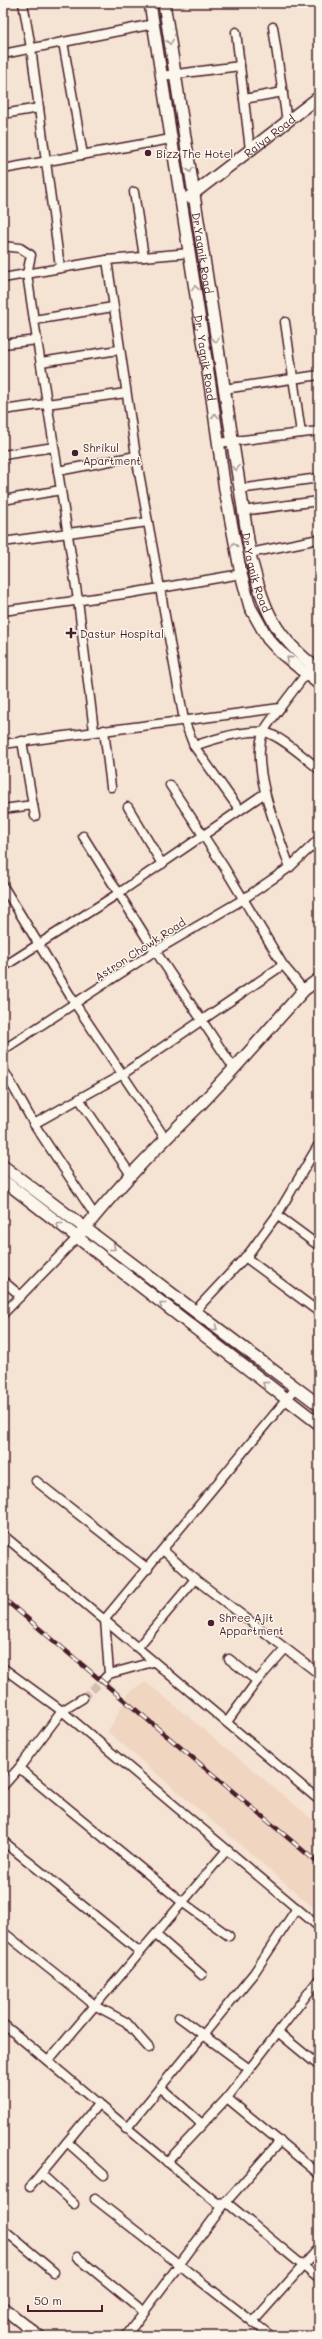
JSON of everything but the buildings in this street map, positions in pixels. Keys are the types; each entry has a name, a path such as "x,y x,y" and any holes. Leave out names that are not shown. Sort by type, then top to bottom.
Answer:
{"street":[{"path":"23,3 47,161 60,267"},
{"name":"Dr. Yagnik Road","path":"150,3 190,253 218,443 241,574 250,607 268,639 313,670 319,684"},
{"name":"Dr.Yagnik Road","path":"164,3 240,489 242,511 250,553 261,594 274,625 289,645 313,670"},
{"path":"3,54 154,24"},
{"path":"273,27 287,122"},
{"path":"236,32 250,150"},
{"path":"63,42 83,155"},
{"path":"161,76 240,66"},
{"path":"244,99 283,92"},
{"name":"Raiya Road","path":"182,203 319,98"},
{"path":"3,114 39,108"},
{"path":"3,169 171,139"},
{"path":"134,192 144,257"},
{"path":"3,246 20,248 31,255 27,274 78,600 94,731"},
{"path":"3,278 106,260 190,253"},
{"path":"106,260 118,350 184,720 194,746 239,810"},
{"path":"34,320 113,308"},
{"path":"285,322 302,433"},
{"path":"3,344 37,340"},
{"path":"41,362 118,350"},
{"path":"224,389 319,375"},
{"path":"3,407 47,403 126,392"},
{"path":"218,443 319,431"},
{"path":"3,455 54,447"},
{"path":"58,471 136,456"},
{"path":"240,489 319,478"},
{"path":"3,500 61,490"},
{"path":"242,511 319,501"},
{"path":"3,542 148,522"},
{"path":"250,553 319,539"},
{"path":"3,611 131,593 160,586 241,574"},
{"path":"290,867 265,793 261,756 264,732 280,708 313,670"},
{"path":"3,744 280,708"},
{"path":"104,730 111,787"},
{"path":"194,746 225,737 264,732 276,737 319,769"},
{"path":"22,741 35,816"},
{"path":"170,785 202,836 224,867 242,900 283,965 304,990"},
{"path":"3,967 119,893 265,793"},
{"path":"3,810 33,805"},
{"path":"128,807 162,864"},
{"path":"83,836 155,951 233,1067"},
{"name":"Astron Chowk Road","path":"3,1050 76,1005 155,951 242,900 290,867 319,839"},
{"path":"3,886 40,944 76,1005 165,1138"},
{"path":"34,1124 80,1100 122,1074 283,965"},
{"path":"3,1314 76,1239 94,1214 165,1138 200,1104 304,990 319,979"},
{"path":"3,1069 34,1124 94,1214"},
{"path":"80,1100 131,1175"},
{"path":"194,1312 245,1257 277,1215 319,1144"},
{"path":"3,1166 86,1227 194,1312 319,1405"},
{"path":"3,1180 76,1239 319,1424"},
{"path":"277,1215 319,1246"},
{"path":"245,1257 319,1312"},
{"path":"3,1281 21,1296"},
{"path":"153,1662 106,1676 105,1619 148,1569 296,1388"},
{"path":"36,1481 148,1569"},
{"path":"3,1535 105,1619 153,1662 318,1796"},
{"path":"163,1550 195,1579 319,1674"},
{"path":"138,1647 195,1579"},
{"path":"227,1722 256,1681 285,1648"},
{"path":"229,1659 256,1681"},
{"path":"3,1669 62,1711 226,1851 319,1927"},
{"path":"3,1786 19,1768 62,1711 83,1698"},
{"path":"19,1768 182,1902 229,1936"},
{"path":"3,1841 140,1952"},
{"path":"48,2061 226,1851"},
{"path":"126,2129 254,1973 297,1908"},
{"path":"3,1932 96,2006 126,2022 149,2048"},
{"path":"156,1935 202,1975"},
{"path":"167,2162 227,2098 248,2068 279,2033 319,1980"},
{"path":"179,2017 248,2068"},
{"path":"3,2024 99,2103 126,2129 217,2203 226,2202 319,2279"},
{"path":"279,2033 319,2066"},
{"path":"160,2087 202,2124"},
{"path":"227,2098 319,2174"},
{"path":"30,2187 99,2103"},
{"path":"126,2336 226,2202 280,2141"},
{"path":"67,2142 104,2175"},
{"path":"41,2174 74,2204"},
{"path":"95,2200 254,2322 266,2335"},
{"path":"3,2229 54,2272"},
{"path":"254,2322 302,2265 319,2248"},
{"path":"77,2257 143,2312"},
{"path":"3,2308 27,2332 39,2336"}],"shaded area":[{"path":"146,1682 319,1825 319,1912 108,1732 130,1691"}],"tunnel":[{"path":"83,1698 104,1679"}],"railway":[{"path":"3,1598 319,1864"}],"place":[{"name":"Bizz The Hotel","path":"148,153"},
{"name":"Shrikul Apartment","path":"75,453"},
{"name":"Dastur Hospital","path":"71,633"},
{"name":"Shree Ajit Appartment","path":"211,1623"}]}
